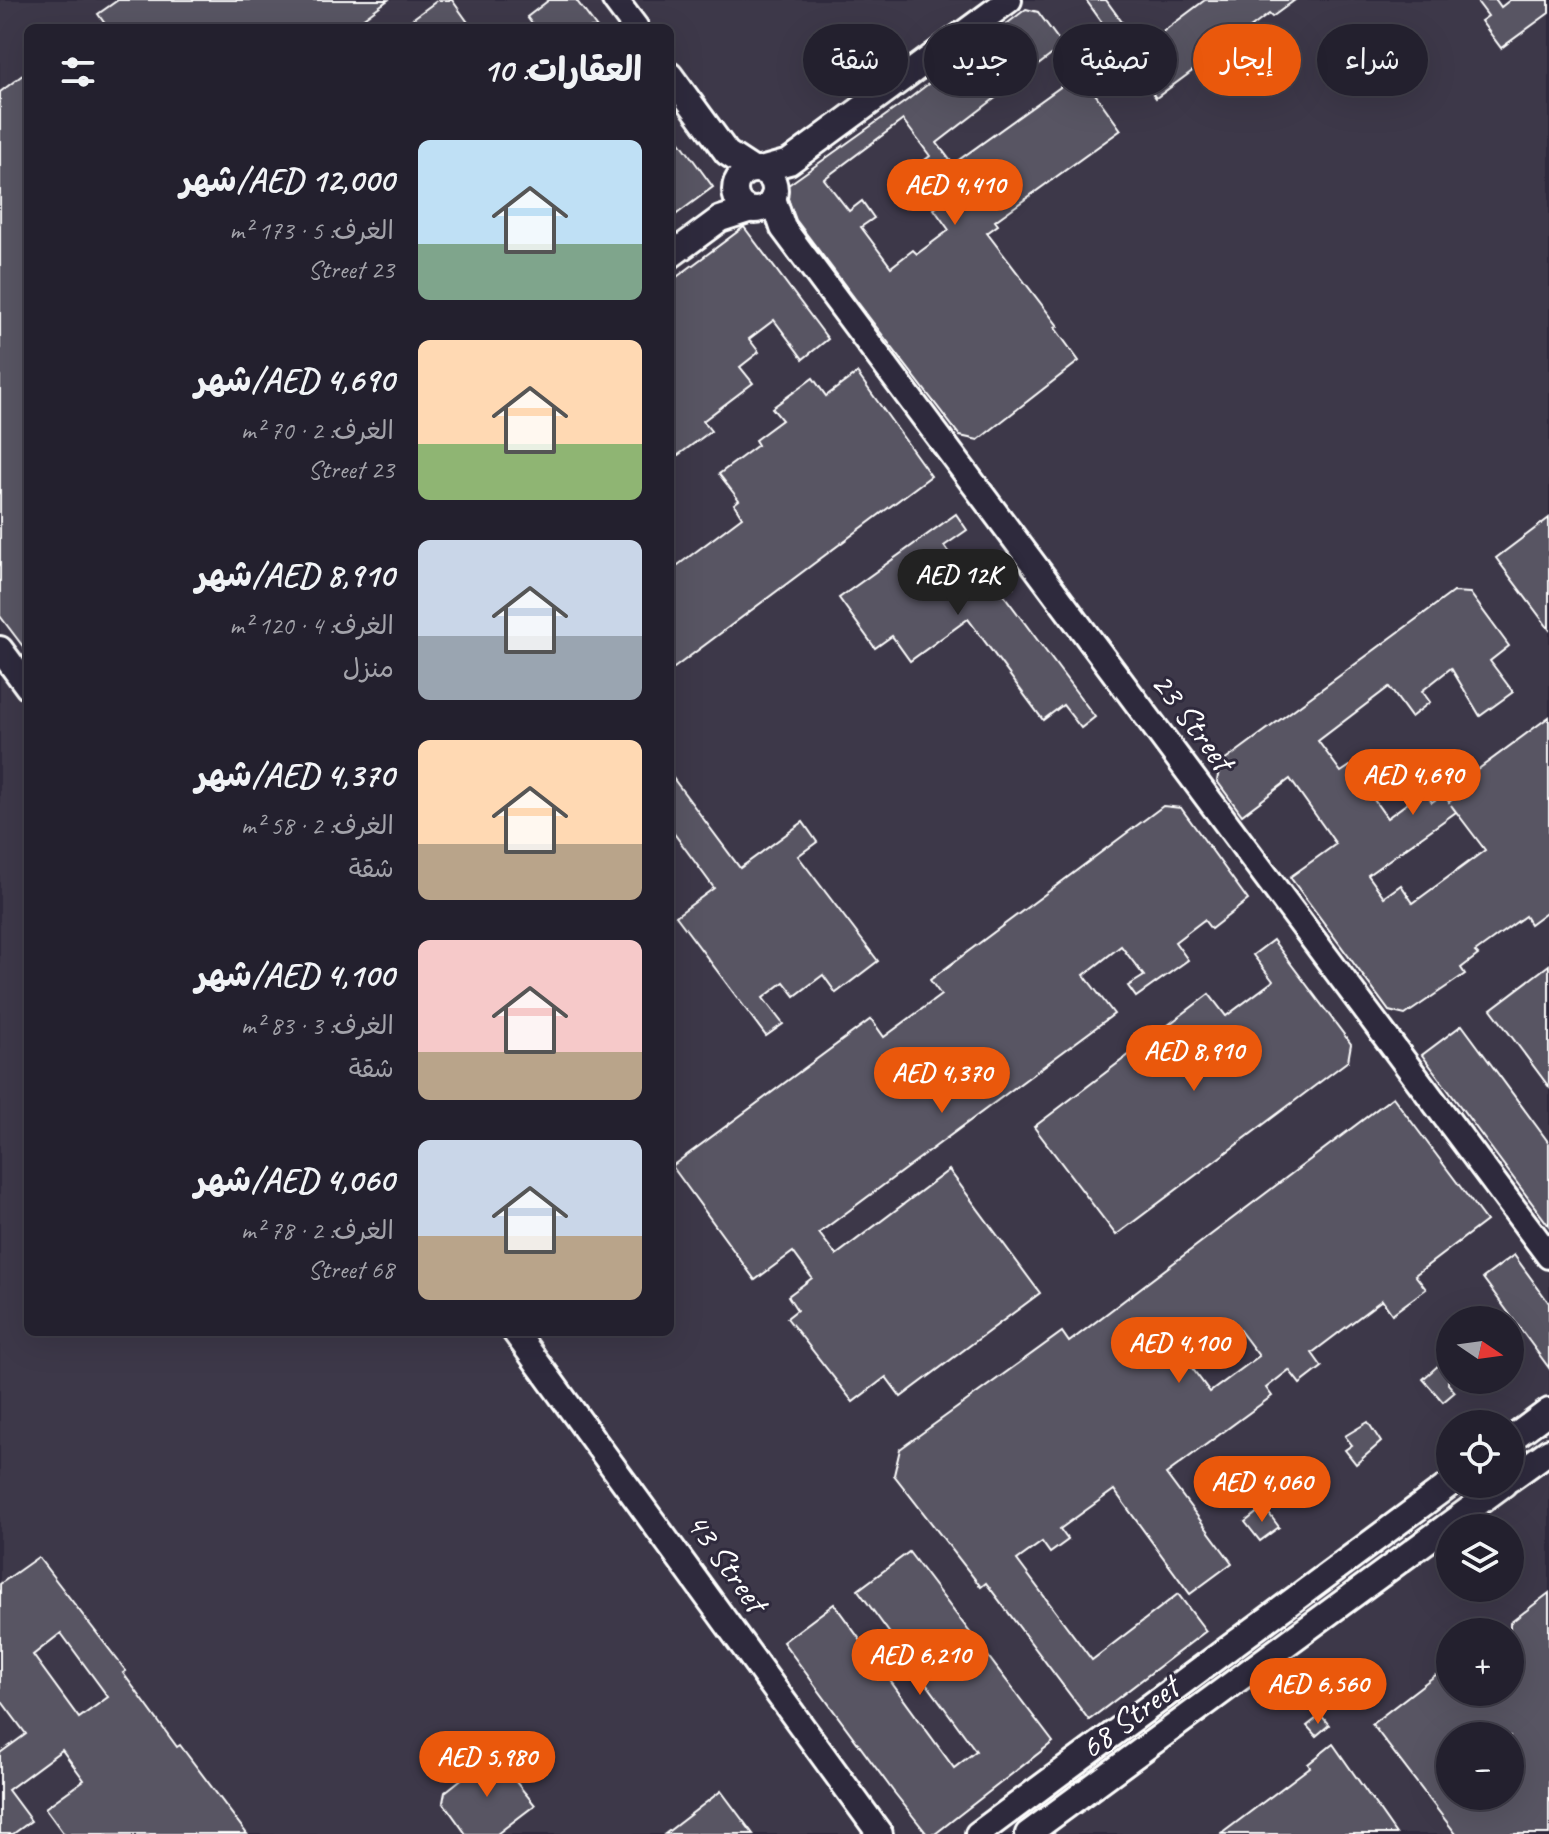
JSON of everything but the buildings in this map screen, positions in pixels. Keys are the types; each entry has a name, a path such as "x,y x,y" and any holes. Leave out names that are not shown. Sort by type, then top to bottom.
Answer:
{"street":[{"path":"615,0 633,24"},
{"path":"674,253 789,162 1009,0"},
{"path":"674,80 754,189"},
{"name":"23 Street","path":"754,189 1549,1256"},
{"path":"0,649 24,682"},
{"name":"43 Street","path":"518,1336 697,1578 880,1834"},
{"path":"1524,1430 1549,1411"},
{"path":"1524,1469 1549,1451"},
{"name":"68 Street","path":"978,1834 1436,1494"},
{"name":"68 Street","path":"1028,1834 1485,1498"}],"shaded area":[{"path":"0,0 1549,0 1549,1834 0,1834"}]}
